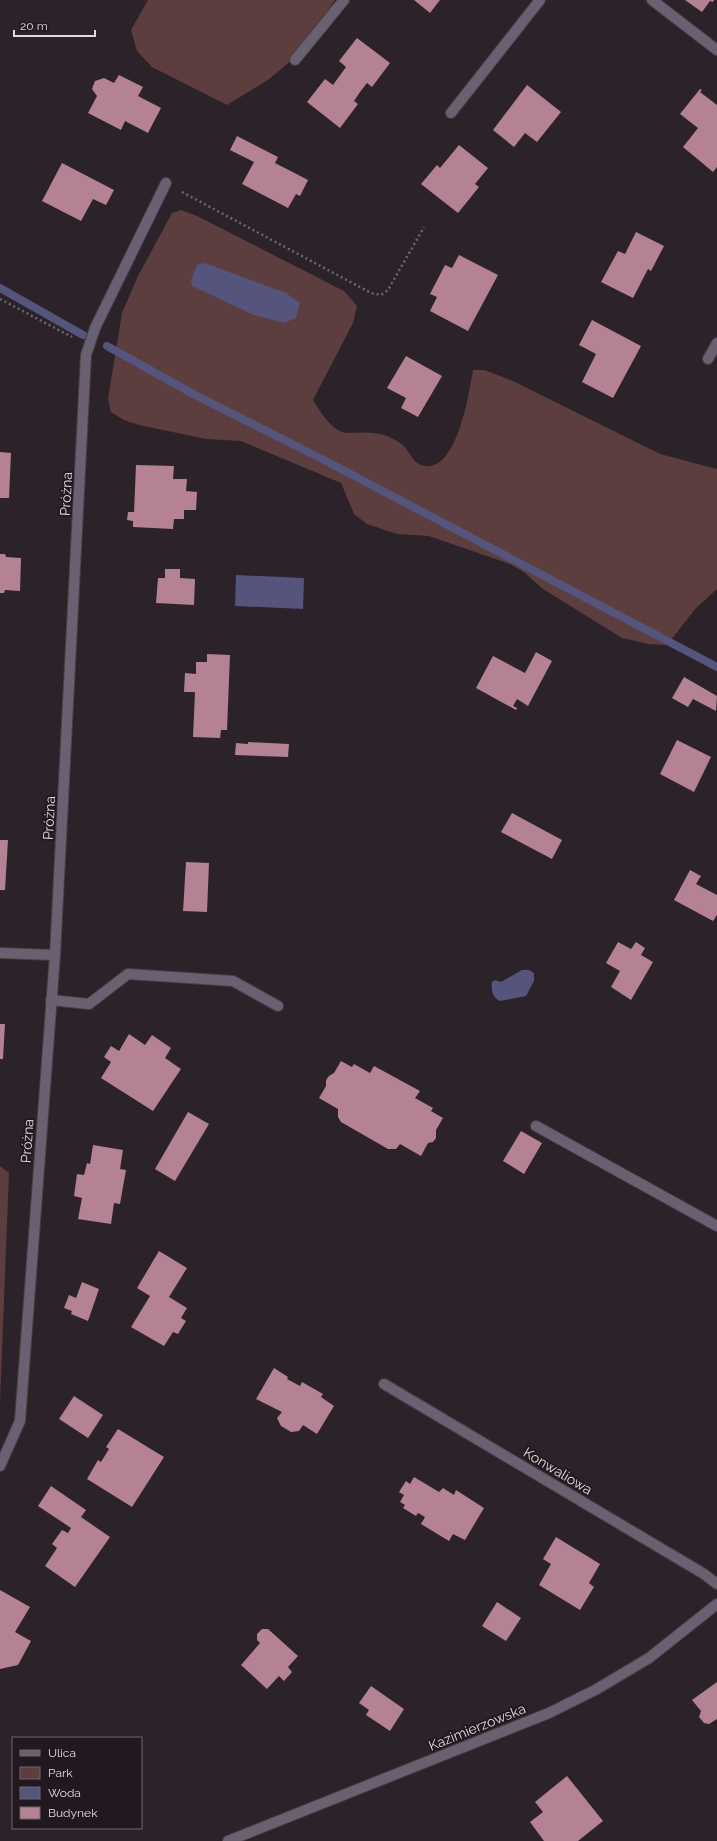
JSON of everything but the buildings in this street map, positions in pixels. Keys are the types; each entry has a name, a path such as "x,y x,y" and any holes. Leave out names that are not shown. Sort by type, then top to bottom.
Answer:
{"street":[{"path":"295,60 344,0"},
{"path":"451,113 540,0"},
{"path":"652,0 717,50"},
{"name":"Próżna","path":"0,1466 20,1421 55,955 88,345 166,183"},
{"path":"708,359 717,343"},
{"path":"0,953 55,955"},
{"path":"51,1000 89,1004 128,974 233,981 278,1006"},
{"path":"536,1126 717,1226"},
{"name":"Konwaliowa","path":"384,1384 704,1574 717,1584"},
{"name":"Kazimierzowska","path":"228,1841 556,1710 597,1690 649,1658 717,1604"}],"path":[{"path":"166,183 371,293 381,295 388,290 424,227"},
{"path":"0,299 88,345"}],"green space":[{"path":"148,0 335,0 298,55 268,80 227,105 152,67 137,51 131,30"},
{"path":"181,210 197,216 344,291 357,306 353,323 313,400 331,425 342,432 382,434 403,445 418,464 433,465 444,458 452,446 459,430 473,370 484,370 513,381 660,454 717,469 717,589 696,608 667,645 648,644 622,638 543,589 525,573 510,564 429,536 397,534 367,524 354,514 341,483 241,441 206,439 139,425 124,420 111,412 108,399 122,313 138,276 172,213"},
{"path":"0,1166 9,1173 0,1402"}],"water":[{"path":"205,263 286,293 300,303 296,318 284,323 254,315 192,286 191,280 197,265"},
{"path":"236,575 304,578 303,609 235,606"},
{"path":"522,970 529,970 534,973 534,981 526,996 500,1001 497,999 493,993 492,982 495,980 501,982"}],"waterway":[{"path":"0,288 83,335"},
{"path":"107,346 195,395 324,460 717,667"}]}
